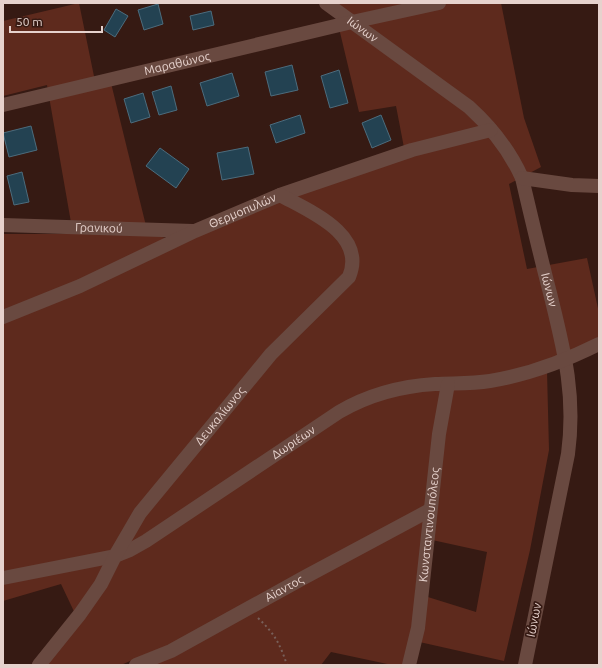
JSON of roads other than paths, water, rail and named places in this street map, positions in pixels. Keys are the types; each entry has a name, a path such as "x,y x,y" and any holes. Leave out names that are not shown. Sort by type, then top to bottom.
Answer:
{"street":[{"name":"Ιώνων","path":"326,3 460,100 491,130 511,157 522,178 566,359 571,405 570,438 525,665"},
{"name":"Μαραθώνος","path":"3,105 352,22 439,3"},
{"name":"Θερμοπυλών","path":"3,317 80,286 195,231 280,195 412,150 491,130"},
{"path":"522,178 572,185 599,186"},
{"name":"Δευκαλίωνος","path":"39,665 89,602 101,584 115,556 140,513 271,354 349,277 352,267 352,258 346,240 341,233 320,217 280,195"},
{"name":"Γρανικού","path":"3,225 195,231"},
{"name":"Δωριέων","path":"3,578 115,556 130,550 146,541 307,433 353,404 367,398 401,389 424,385 500,379 566,359 599,344"},
{"name":"Κωνσταντινουπόλεος","path":"408,665 418,628 439,434 448,384"},
{"name":"Aiαντος","path":"136,665 171,651 430,510"}]}
